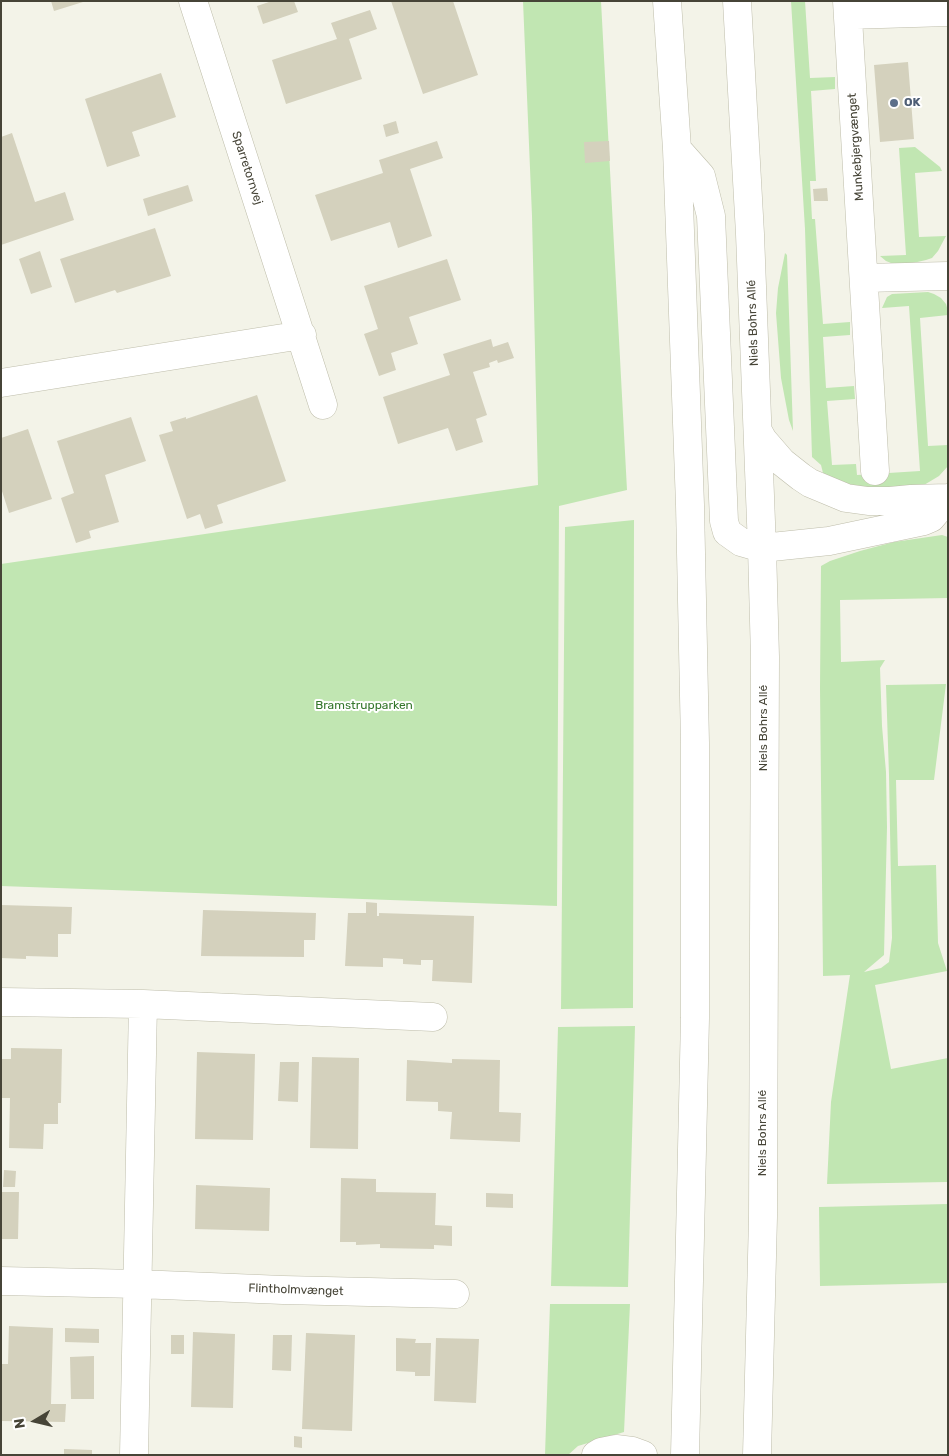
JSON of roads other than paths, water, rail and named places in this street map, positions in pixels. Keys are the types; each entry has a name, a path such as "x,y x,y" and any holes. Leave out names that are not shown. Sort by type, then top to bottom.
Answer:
{"street":[{"name":"Sparretornvej","path":"193,1 323,405"},
{"path":"650,1455 685,1452 695,1018 695,752 690,505 677,149 667,1"},
{"name":"Niels Bohrs Allé","path":"737,1 750,234 765,658 763,1217 757,1455"},
{"name":"Munkebjergvænget","path":"876,471 848,8 948,12"},
{"path":"677,149 701,176 711,216 724,521 727,532 741,542 762,548 829,541 924,521 931,518 948,498"},
{"path":"864,278 948,276"},
{"path":"1,383 302,335"},
{"path":"758,431 763,440 782,462 801,477 810,483 846,498 890,501 911,498 948,498"},
{"path":"1,1002 143,1004 433,1018"},
{"path":"134,1455 143,1004"},
{"name":"Flintholmvænget","path":"1,1281 455,1294"},
{"path":"596,1455 601,1452 616,1450 632,1451 643,1455"}],"place":[{"name":"OK","path":"894,103"}],"park label":[{"name":"Bramstrupparken","path":"364,706"}]}
